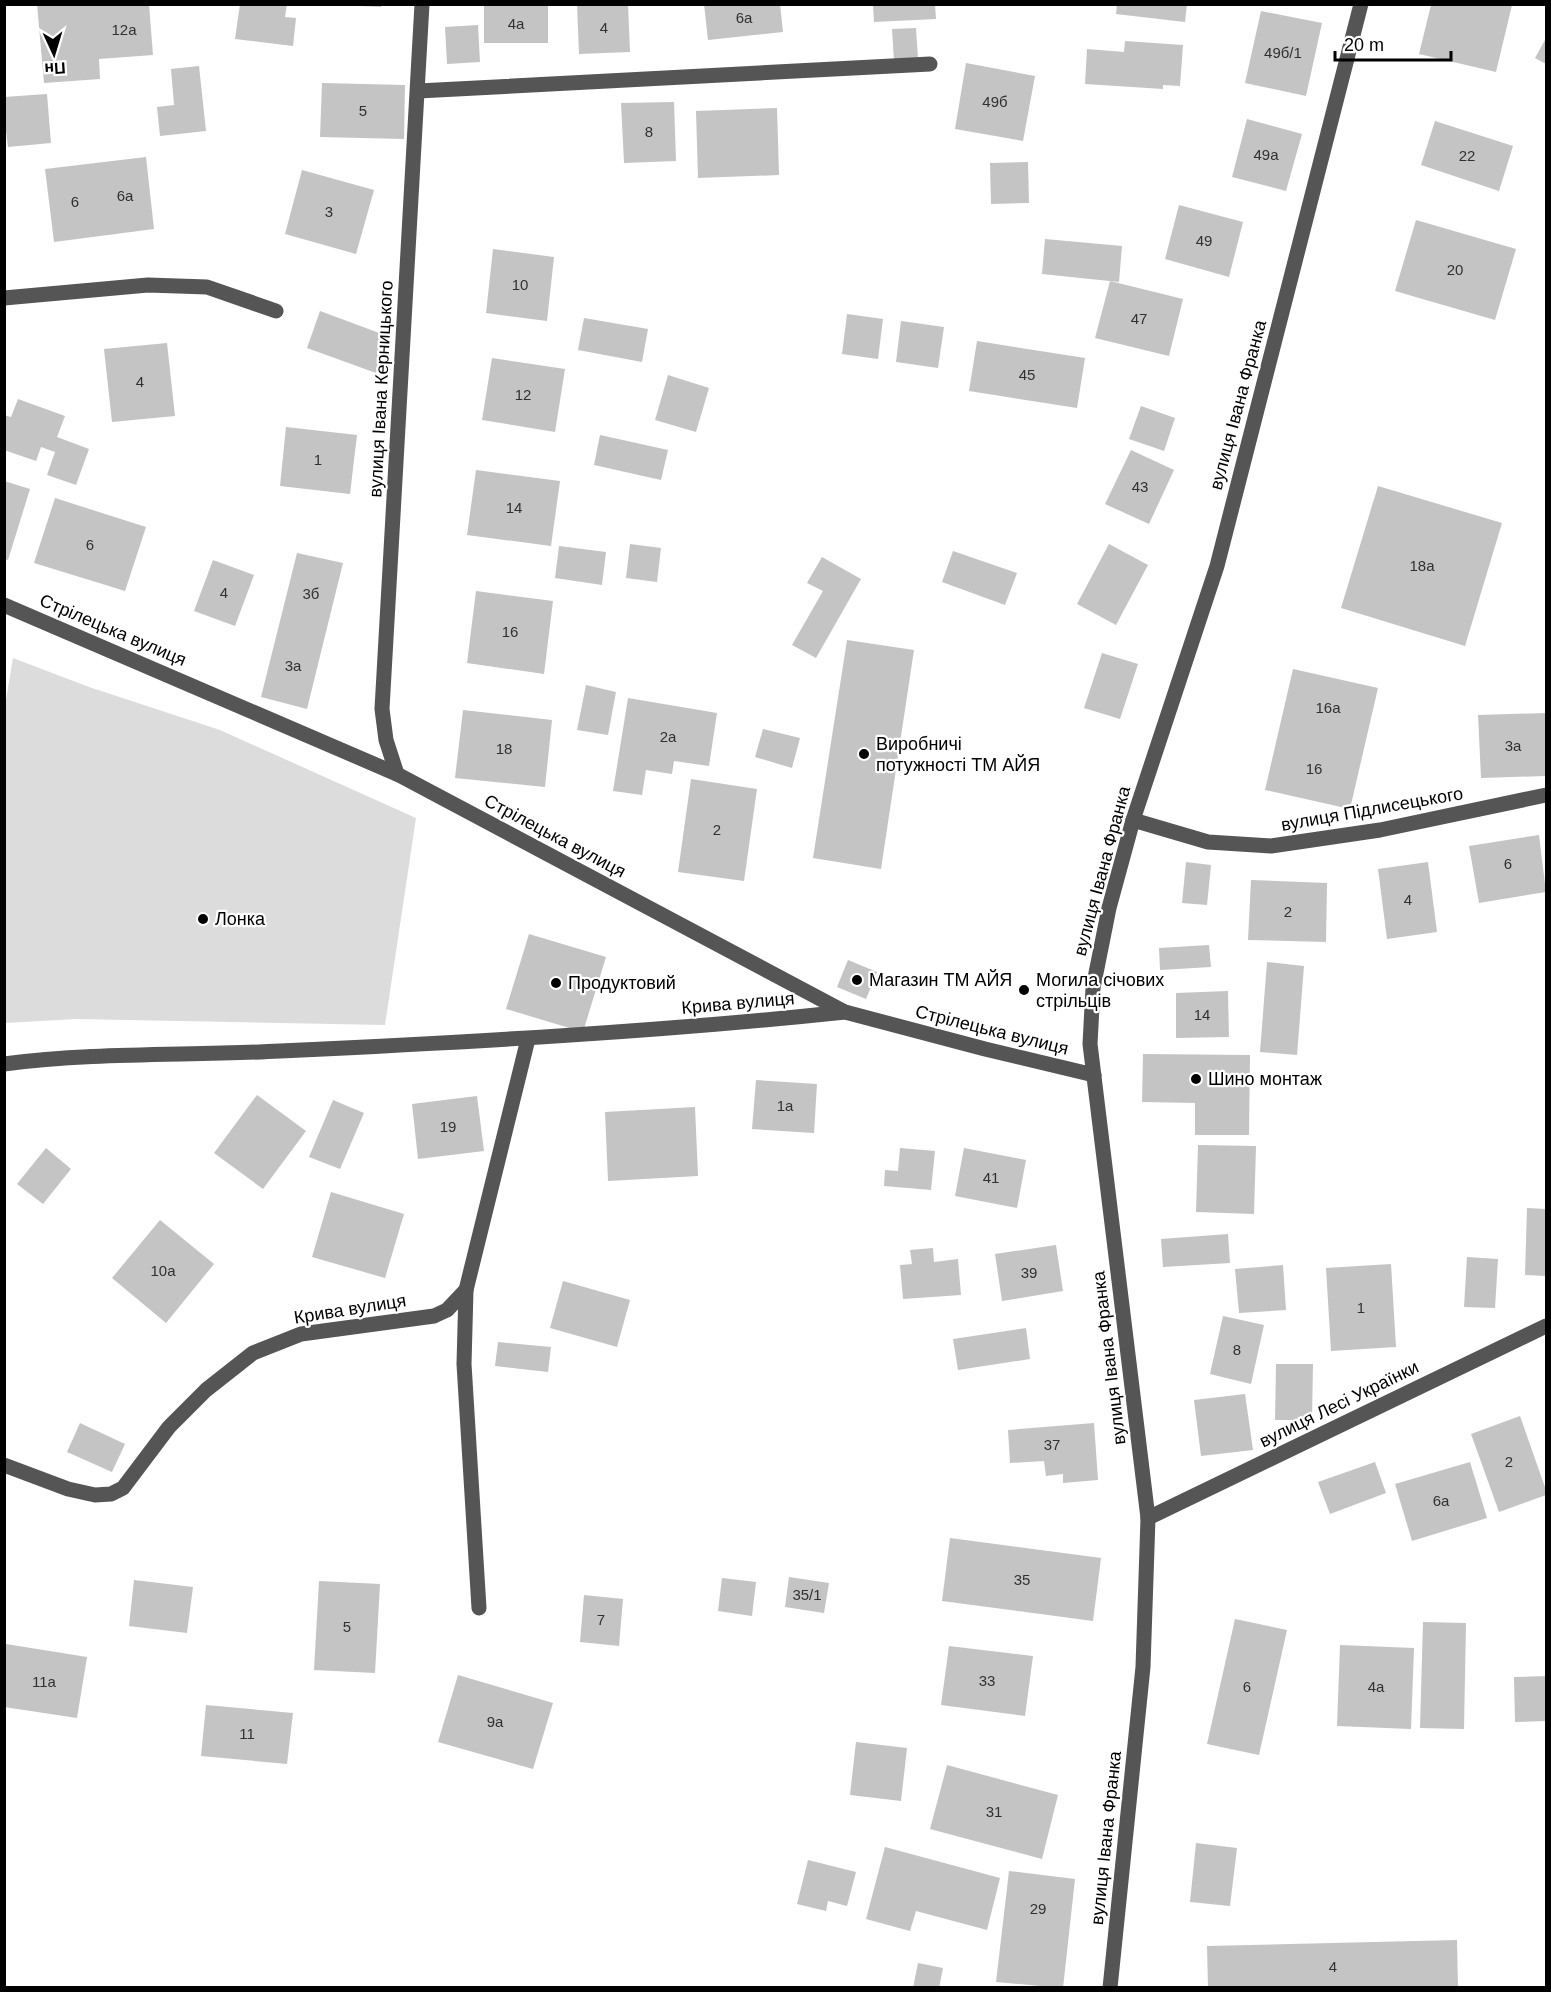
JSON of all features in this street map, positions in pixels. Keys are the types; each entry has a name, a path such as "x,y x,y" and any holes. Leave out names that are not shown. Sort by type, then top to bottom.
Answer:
{"street":[{"name":"вулиця Івана Керницького","path":"397,774 386,740 382,709 422,4"},
{"name":"вулиця Івана Франка","path":"1110,1988 1143,1667 1148,1518 1090,1044 1093,988 1110,908 1133,820 1216,566 1361,4"},
{"path":"418,91 930,64"},
{"path":"4,298 148,285 207,287 276,311"},
{"name":"Стрілецька вулиця","path":"4,605 397,774 845,1012 1094,1075"},
{"name":"вулиця Підлисецького","path":"1133,820 1208,842 1271,846 1380,830 1546,795"},
{"name":"Крива вулиця","path":"4,1064 52,1058 288,1051 528,1039 705,1027 845,1012"},
{"path":"479,1608 464,1364 466,1290 528,1039"},
{"name":"Крива вулиця","path":"4,1465 68,1490 95,1495 111,1494 123,1488 169,1427 206,1389 253,1353 301,1334 434,1316 447,1310 466,1290"},
{"name":"вулиця Лесі Українки","path":"1148,1518 1546,1326"}],"shaded area":[{"name":"Лонка","path":"13,658 89,687 220,730 416,818 385,1025 76,1019 5,1023 4,712"}],"building":[{"path":"37,4 149,4 153,55 99,59 100,79 44,83"},
{"path":"240,4 287,4 285,17 296,18 293,46 235,39"},
{"path":"360,4 381,4 381,7 360,6"},
{"path":"484,4 548,4 548,43 484,43"},
{"path":"577,4 628,4 630,52 579,54"},
{"path":"704,4 780,4 783,32 708,40"},
{"path":"873,4 935,4 936,19 874,22"},
{"path":"1117,4 1187,4 1185,22 1116,14"},
{"path":"1431,5 1512,5 1496,72 1419,54"},
{"path":"1261,11 1322,23 1306,96 1245,83"},
{"path":"478,25 480,62 447,64 445,27"},
{"path":"916,28 918,59 894,61 892,29"},
{"path":"1546,38 1546,64 1535,58"},
{"path":"1125,41 1183,45 1180,86 1163,85 1163,89 1085,84 1087,49 1124,52"},
{"path":"966,63 1035,76 1023,141 955,129"},
{"path":"199,66 206,131 160,136 157,107 174,105 171,69"},
{"path":"322,83 405,85 404,139 320,137"},
{"path":"47,94 51,143 8,147 6,131 4,131 4,97"},
{"path":"674,102 676,161 624,163 621,103"},
{"path":"777,108 779,175 698,178 696,111"},
{"path":"1247,119 1302,134 1286,191 1232,177"},
{"path":"1435,121 1513,146 1499,191 1421,165"},
{"path":"146,157 154,229 54,242 45,169"},
{"path":"1028,162 1029,203 991,204 990,163"},
{"path":"302,170 374,190 356,254 285,234"},
{"path":"1179,205 1243,222 1229,277 1165,259"},
{"path":"1416,220 1516,249 1495,320 1395,291"},
{"path":"1045,239 1122,246 1119,282 1042,274"},
{"path":"493,249 554,257 547,321 486,313"},
{"path":"1110,281 1183,299 1169,356 1095,338"},
{"path":"320,311 390,337 376,373 307,348"},
{"path":"847,314 883,319 878,359 842,354"},
{"path":"584,318 648,329 642,362 578,350"},
{"path":"901,321 944,327 938,368 896,362"},
{"path":"977,341 1085,358 1077,408 969,391"},
{"path":"167,343 175,416 112,422 104,349"},
{"path":"492,358 565,369 555,432 482,420"},
{"path":"668,375 709,388 696,432 655,420"},
{"path":"18,399 65,416 57,437 89,449 76,485 47,475 55,452 41,447 36,461 4,450 4,415 11,417"},
{"path":"1141,406 1175,418 1164,451 1129,439"},
{"path":"286,427 357,435 350,494 280,486"},
{"path":"600,435 668,450 661,480 594,465"},
{"path":"1131,450 1174,470 1149,524 1105,504"},
{"path":"476,470 560,481 551,546 467,535"},
{"path":"4,481 30,489 8,560 4,559"},
{"path":"1378,486 1502,523 1465,646 1341,608"},
{"path":"55,498 146,527 125,591 34,563"},
{"path":"630,544 661,548 657,582 626,578"},
{"path":"1109,544 1148,565 1116,625 1077,604"},
{"path":"559,546 606,552 602,585 555,578"},
{"path":"953,551 1017,573 1005,605 942,582"},
{"path":"297,553 343,563 307,709 261,697"},
{"path":"822,557 861,579 816,658 792,645 823,591 807,583"},
{"path":"213,560 254,575 235,626 194,611"},
{"path":"476,591 553,601 544,674 467,663"},
{"name":"Виробничі потужності ТМ АЙЯ","path":"847,640 914,650 881,869 813,858"},
{"path":"1102,653 1138,664 1120,719 1084,708"},
{"path":"1293,669 1378,688 1350,809 1265,790"},
{"path":"586,685 616,692 608,735 577,730"},
{"path":"628,698 717,713 709,766 674,761 672,774 646,770 642,795 613,791"},
{"path":"463,710 552,720 545,787 455,778"},
{"path":"1546,713 1546,776 1481,778 1478,715"},
{"path":"763,729 800,738 792,768 755,757"},
{"path":"691,779 757,789 744,881 678,872"},
{"path":"1539,835 1546,892 1479,903 1469,846"},
{"path":"1186,862 1211,865 1207,905 1182,903"},
{"path":"1428,862 1437,932 1387,939 1378,869"},
{"path":"1251,880 1327,883 1326,942 1248,940"},
{"name":"Продуктовий","path":"529,934 606,957 583,1032 506,1009"},
{"path":"1209,945 1211,967 1160,970 1159,948"},
{"name":"Магазин ТМ АЙЯ","path":"848,960 877,972 866,999 837,987"},
{"path":"1267,962 1304,966 1297,1055 1260,1052"},
{"path":"1228,991 1229,1037 1176,1038 1176,993"},
{"name":"Шино монтаж","path":"1143,1054 1250,1055 1249,1135 1195,1135 1195,1103 1142,1102"},
{"path":"756,1080 817,1084 814,1133 752,1129"},
{"path":"257,1095 306,1131 263,1189 214,1153"},
{"path":"477,1096 484,1151 418,1159 412,1104"},
{"path":"333,1100 364,1113 340,1169 309,1157"},
{"path":"695,1107 698,1176 608,1181 605,1112"},
{"path":"1198,1145 1256,1146 1254,1214 1196,1212"},
{"path":"46,1148 71,1169 43,1204 17,1184"},
{"path":"900,1148 935,1151 931,1190 884,1186 885,1170 898,1171"},
{"path":"964,1148 1026,1160 1017,1208 955,1196"},
{"path":"331,1192 404,1214 385,1278 312,1257"},
{"path":"1527,1208 1546,1209 1546,1276 1525,1275"},
{"path":"160,1220 214,1264 166,1323 112,1278"},
{"path":"1228,1234 1230,1263 1163,1267 1161,1239"},
{"path":"1056,1245 1063,1291 1002,1301 995,1254"},
{"path":"933,1248 934,1262 958,1259 961,1295 903,1299 900,1265 912,1264 910,1250"},
{"path":"1467,1257 1498,1259 1495,1308 1464,1307"},
{"path":"1391,1264 1396,1347 1331,1351 1326,1268"},
{"path":"1283,1265 1286,1310 1239,1313 1235,1269"},
{"path":"563,1281 630,1300 617,1347 550,1328"},
{"path":"1223,1316 1264,1325 1251,1384 1210,1374"},
{"path":"1026,1328 1030,1359 958,1370 953,1339"},
{"path":"498,1342 551,1347 548,1372 495,1366"},
{"path":"1276,1364 1313,1364 1312,1420 1275,1420"},
{"path":"1245,1394 1253,1450 1201,1456 1194,1400"},
{"path":"1520,1416 1546,1495 1499,1512 1471,1434"},
{"path":"80,1423 125,1444 112,1472 67,1452"},
{"path":"1094,1423 1098,1480 1063,1483 1063,1474 1046,1476 1044,1461 1010,1463 1008,1430"},
{"path":"1375,1462 1386,1493 1330,1514 1318,1482"},
{"path":"1470,1462 1487,1518 1412,1541 1395,1484"},
{"path":"950,1538 1101,1558 1093,1621 942,1601"},
{"path":"789,1577 829,1583 824,1613 785,1607"},
{"path":"722,1578 756,1582 752,1616 718,1611"},
{"path":"134,1580 193,1587 187,1633 129,1626"},
{"path":"319,1581 380,1584 375,1673 314,1670"},
{"path":"584,1595 623,1599 619,1646 580,1642"},
{"path":"1235,1619 1287,1630 1259,1755 1207,1744"},
{"path":"1423,1622 1466,1623 1464,1729 1420,1728"},
{"path":"6,1644 87,1657 77,1718 4,1707"},
{"path":"1340,1645 1414,1648 1411,1729 1337,1726"},
{"path":"949,1646 1033,1656 1025,1716 941,1705"},
{"path":"458,1675 553,1703 533,1769 438,1742"},
{"path":"1546,1676 1546,1721 1515,1722 1514,1677"},
{"path":"206,1705 293,1713 287,1764 201,1756"},
{"path":"856,1742 907,1748 901,1801 850,1795"},
{"path":"947,1765 1058,1795 1042,1859 930,1829"},
{"path":"1196,1843 1237,1848 1230,1906 1190,1902"},
{"path":"885,1847 1000,1878 987,1930 916,1911 910,1931 866,1919"},
{"path":"808,1860 856,1872 847,1906 828,1901 826,1911 797,1904"},
{"path":"1009,1871 1075,1879 1063,1988 996,1982"},
{"path":"1457,1940 1458,1988 1208,1988 1207,1946"},
{"path":"918,1963 943,1968 939,1988 913,1988"}],"place":[{"name":"Виробничі потужності ТМ АЙЯ","path":"864,754"},
{"name":"Лонка","path":"203,919"},
{"name":"Магазин ТМ АЙЯ","path":"857,980"},
{"name":"Продуктовий","path":"556,983"},
{"name":"Могила січових стрільців","path":"1024,990"},
{"name":"Шино монтаж","path":"1196,1079"}]}
